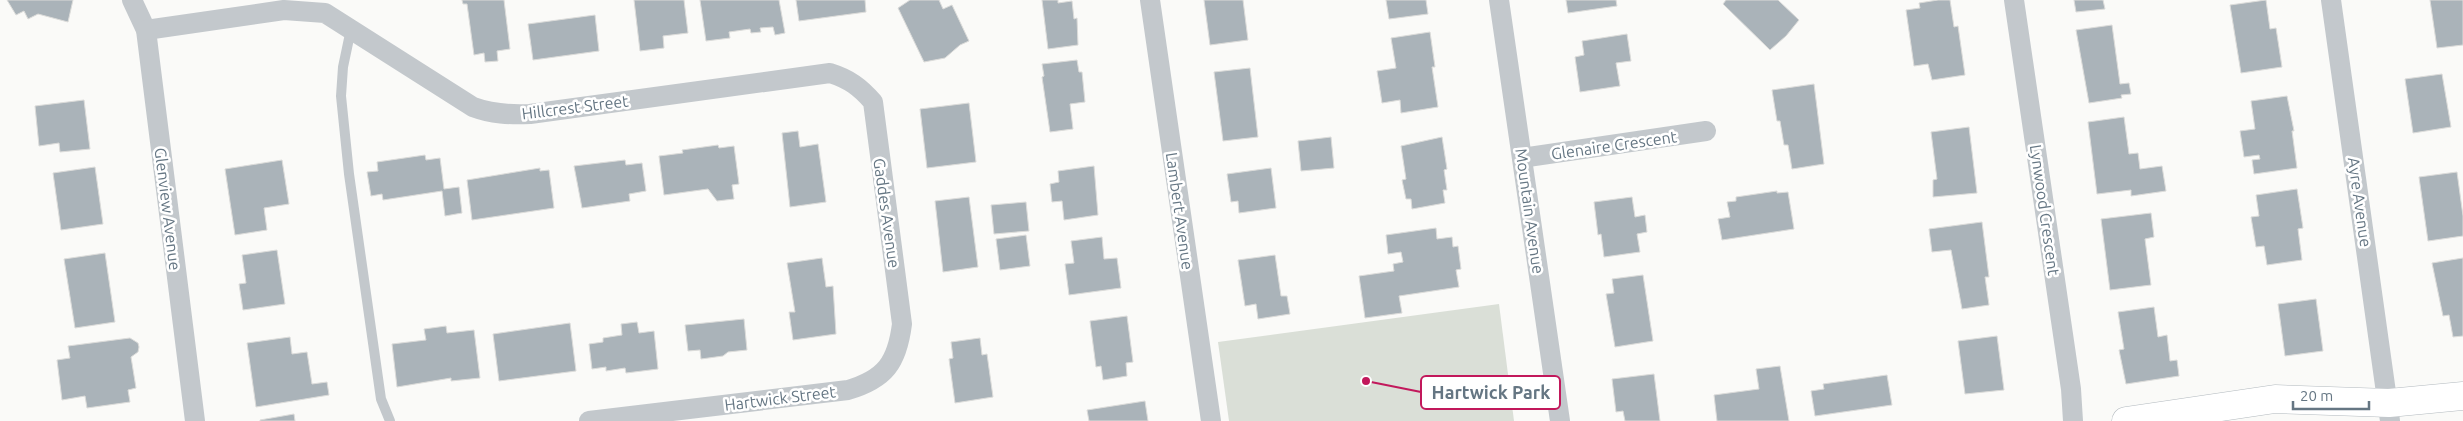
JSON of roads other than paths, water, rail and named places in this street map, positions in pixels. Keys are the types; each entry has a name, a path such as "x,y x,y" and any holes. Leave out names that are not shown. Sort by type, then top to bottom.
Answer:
{"main road":[{"path":"2346,421 2463,396"},
{"path":"2126,421 2276,399 2390,412"}],"street":[{"name":"Glenview Avenue","path":"132,0 146,30 195,421"},
{"name":"Lambert Avenue","path":"1150,0 1211,421"},
{"name":"Mountain Avenue","path":"1499,0 1560,421"},
{"name":"Lynwood Crescent","path":"2014,0 2071,389 2073,421"},
{"name":"Ayre Avenue","path":"2331,0 2390,412"},
{"name":"Hillcrest Street","path":"146,30 284,10 327,6 351,29 473,107 490,113 530,114 830,73 848,79 862,89 872,102"},
{"name":"Gaddes Avenue","path":"872,102 902,324"},
{"name":"Glenaire Crescent","path":"1522,158 1706,131"},
{"name":"Hartwick Street","path":"589,421 855,388 878,377 889,367 899,344 902,324"}],"lane":[{"path":"351,29 343,67 341,96 347,154 382,399 390,421"}],"place":[{"name":"Hartwick Park","path":"1366,381"}]}
